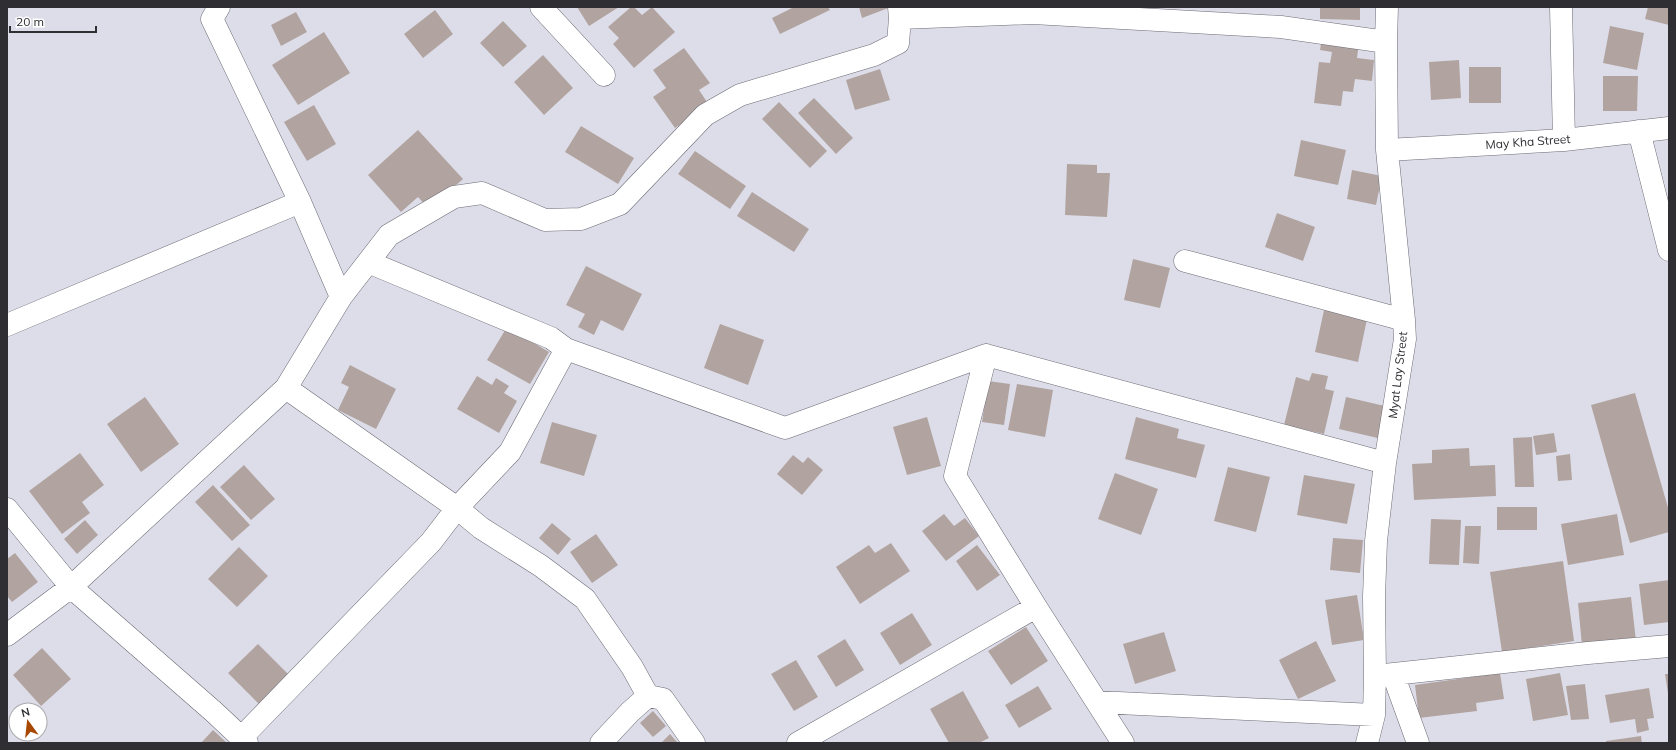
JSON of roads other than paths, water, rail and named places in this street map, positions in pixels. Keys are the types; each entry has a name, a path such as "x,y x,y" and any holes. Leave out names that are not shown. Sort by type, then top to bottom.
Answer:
{"street":[{"path":"219,7 212,19 300,202 341,297"},
{"path":"541,7 604,76"},
{"name":"Myat Lay Street","path":"1368,743 1384,675 1374,597 1376,541 1385,463 1404,339 1404,320 1387,150 1387,7"},
{"path":"1561,7 1564,140"},
{"path":"7,635 71,587 286,388 341,297 389,235 454,197 482,193 544,220 581,219 620,204 705,115 740,95 874,55 898,43 900,12 1033,13 1281,27 1386,42"},
{"name":"May Kha Street","path":"1387,150 1564,140 1669,128"},
{"path":"1639,132 1669,250"},
{"path":"7,325 300,202"},
{"path":"1185,261 1404,320"},
{"path":"368,262 551,338 566,349 785,428 986,355 1385,463"},
{"path":"7,509 71,587 244,740 431,542 456,508 510,452 566,349"},
{"path":"986,355 955,476 1036,607 1123,743"},
{"path":"286,388 456,508 481,528 541,566 586,599 632,667 648,696 663,699 694,743"},
{"path":"798,743 1036,607"},
{"path":"1418,743 1384,675 1588,653 1669,646"},
{"path":"601,743 630,712 648,696"},
{"path":"1097,702 1374,716"}]}
